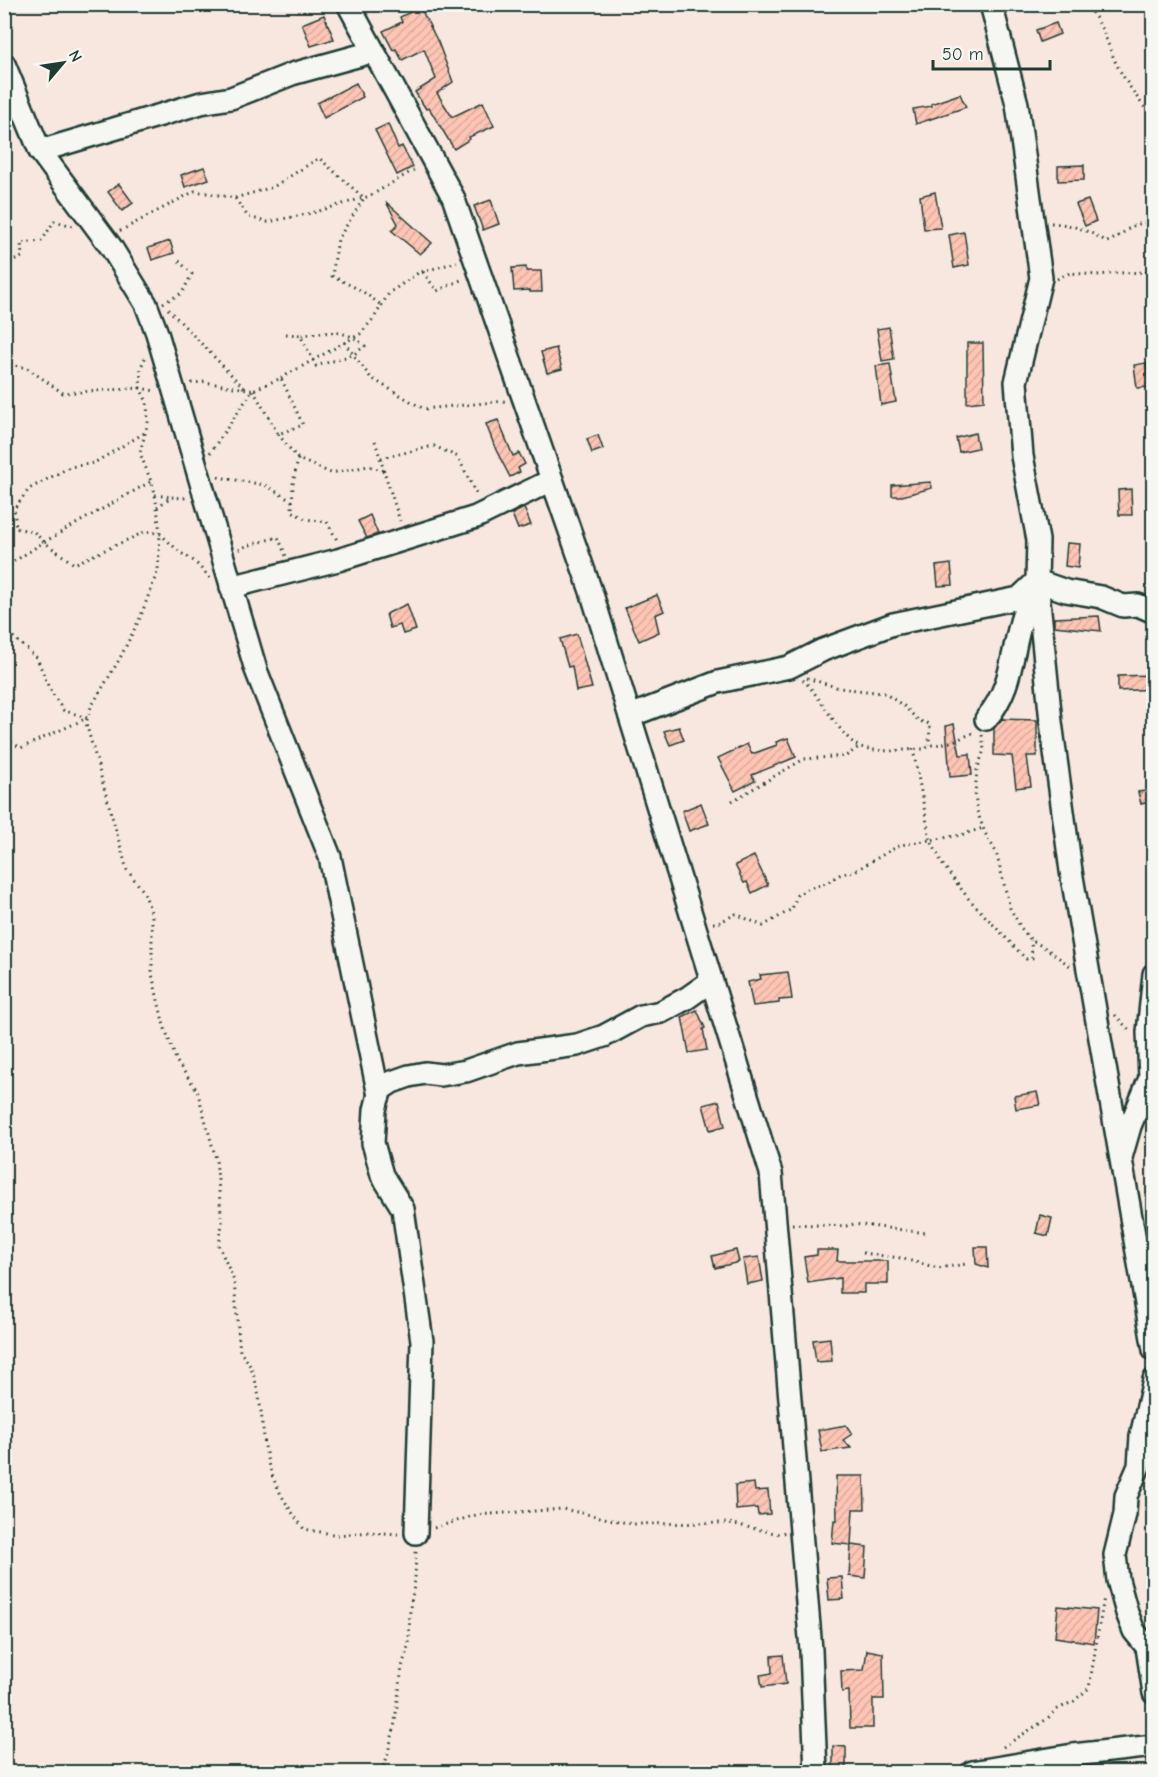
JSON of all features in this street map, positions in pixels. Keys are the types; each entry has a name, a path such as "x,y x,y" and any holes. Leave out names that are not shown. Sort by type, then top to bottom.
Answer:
{"street":[{"path":"348,4 372,52 453,196 592,594 771,1173 811,1650 816,1773"},
{"path":"991,4 1017,104 1041,278 1016,382 1022,456 1038,540 1037,581 1051,722 1068,848 1154,1350"},
{"path":"40,151 201,103 231,98 292,74 372,52"},
{"path":"4,64 40,151 100,233 146,304 157,333 256,670 330,857 379,1096"},
{"path":"231,587 348,557 486,513 552,480"},
{"path":"1037,581 1066,591 1101,597 1123,606 1148,607"},
{"path":"630,716 718,682 789,667 893,624 1018,598 1037,581"},
{"path":"986,718 996,707 1004,691 1023,615 1037,581"},
{"path":"1120,1159 1130,1126 1150,1078 1148,1032 1154,974"},
{"path":"416,1533 422,1341 402,1209 382,1175 373,1143 375,1110 380,1090 392,1082 409,1076 425,1073 441,1075 466,1071 518,1053 577,1045 604,1036 641,1016 661,1012 687,998 711,981"},
{"path":"1154,1380 1141,1436 1139,1466 1126,1496 1125,1514 1114,1554 1127,1612 1134,1631 1147,1647 1154,1693"},
{"path":"972,1773 1073,1755 1154,1746"}],"path":[{"path":"1083,4 1091,10 1101,27 1118,68 1154,120"},
{"path":"4,265 22,257 21,243 42,241 54,221 100,233 115,233 195,191 235,198 273,187 319,158 364,198"},
{"path":"235,198 248,218 268,222 312,213 370,196 432,159"},
{"path":"364,198 339,239 332,276 362,291 381,305"},
{"path":"1033,222 1062,224 1093,233 1107,242 1133,225 1145,222 1154,224"},
{"path":"177,259 192,273 182,293 162,303 245,389"},
{"path":"423,272 437,291 477,264"},
{"path":"4,363 27,368 63,393 140,388 154,391 172,385 204,382 253,390 281,378 360,334 374,318 388,292 423,272 477,264"},
{"path":"1037,299 1060,277 1070,273 1097,275 1154,270"},
{"path":"286,334 341,332 355,337 365,346 354,355 316,366 300,335"},
{"path":"157,333 141,367 140,388 147,402 148,422 140,453 157,507 160,534 158,570 144,609 123,653 90,707 86,723 127,870 144,892 152,915 152,974 164,1026 177,1062 196,1090 216,1159 222,1223 219,1246 234,1281 240,1352 249,1359 264,1424 263,1442 269,1466 287,1507 304,1529 338,1535 369,1532 416,1533 477,1515 563,1509 632,1524 729,1523 779,1534 801,1528"},
{"path":"344,342 371,378 424,409 524,399"},
{"path":"278,434 303,425 281,378"},
{"path":"253,390 278,434 298,459 331,472 369,466 384,471"},
{"path":"155,495 184,498 199,481 253,390"},
{"path":"146,432 94,463 70,467 29,489 14,509 16,528 34,532 74,564 147,531 160,534 181,553 194,561 210,578 231,587"},
{"path":"375,441 405,539"},
{"path":"381,458 434,446 458,457 486,513"},
{"path":"298,459 293,484 292,511 305,519 327,522 348,557"},
{"path":"199,481 265,485 292,502"},
{"path":"4,568 44,542 150,482"},
{"path":"157,507 171,497"},
{"path":"223,560 246,546 278,537 294,572"},
{"path":"4,629 37,658 49,688 63,710 87,718"},
{"path":"799,677 839,687 884,693 904,706 919,721 930,724 929,745 926,749 885,750 859,747 847,736 812,687 799,677"},
{"path":"4,738 21,748 87,718"},
{"path":"929,745 944,745 957,741 977,731 986,718"},
{"path":"986,718 982,738 984,750 977,770 975,793 977,811 996,852 1010,908 1030,940 1047,949 1071,967"},
{"path":"732,801 804,759 846,756 859,747"},
{"path":"913,749 930,839 943,865 968,898 1026,959 1032,958 1030,940"},
{"path":"694,924 718,923 736,914 763,926 792,909 797,895 841,874 853,872 900,845 961,835 983,828"},
{"path":"1093,991 1123,1023 1149,1056"},
{"path":"776,1223 846,1226 854,1224 927,1233"},
{"path":"863,1253 900,1258 938,1268 967,1264"},
{"path":"383,1773 394,1729 402,1667 409,1643 410,1608 415,1580 416,1533"},
{"path":"1000,1749 1047,1719 1056,1710 1074,1701 1089,1688 1097,1630"}],"building":[{"path":"420,7 438,42 453,82 437,93 452,117 483,102 494,126 469,137 470,139 454,149 429,108 426,109 415,92 436,79 424,49 402,60 396,49 393,50 383,31 402,22 400,17"},
{"path":"324,15 334,39 311,46 302,24"},
{"path":"1056,23 1060,34 1040,42 1036,30"},
{"path":"356,83 363,97 324,118 317,103"},
{"path":"960,94 966,107 916,124 913,109 932,106 931,104"},
{"path":"388,124 398,148 402,146 413,167 397,175 375,130"},
{"path":"1084,165 1084,180 1058,181 1058,166"},
{"path":"204,167 209,179 185,187 181,175"},
{"path":"119,184 133,203 122,211 108,192"},
{"path":"935,192 941,228 924,229 920,196"},
{"path":"491,200 499,224 483,230 474,206"},
{"path":"1088,200 1096,221 1085,226 1076,204"},
{"path":"386,202 432,243 420,254 392,231 398,224"},
{"path":"964,232 969,265 954,268 949,235"},
{"path":"170,241 174,253 152,260 148,248"},
{"path":"526,267 526,271 541,271 542,292 514,291 512,268"},
{"path":"889,327 894,359 882,361 877,329"},
{"path":"967,343 983,343 984,401 967,403"},
{"path":"556,348 562,369 547,373 541,352"},
{"path":"1146,363 1149,387 1137,388 1134,365"},
{"path":"890,364 896,402 881,405 876,366"},
{"path":"498,420 513,456 519,453 525,464 518,468 520,472 510,477 486,424"},
{"path":"975,433 978,448 959,452 956,438"},
{"path":"598,435 603,449 592,453 587,439"},
{"path":"931,482 932,488 902,496 892,496 892,485"},
{"path":"1131,489 1132,515 1119,515 1118,490"},
{"path":"524,508 531,525 518,529 512,514"},
{"path":"370,515 378,534 367,538 358,521"},
{"path":"1067,543 1080,544 1078,568 1065,566"},
{"path":"951,564 953,585 938,586 936,566"},
{"path":"657,595 664,611 655,615 659,632 639,641 625,608"},
{"path":"407,604 416,630 403,634 400,625 390,628 386,614"},
{"path":"1099,616 1101,631 1054,626 1054,618"},
{"path":"577,634 592,688 576,691 572,666 568,667 560,639"},
{"path":"1154,675 1154,689 1118,691 1118,676"},
{"path":"1002,719 1037,720 1037,756 1027,756 1031,786 1016,788 1012,756 994,755 994,728"},
{"path":"954,724 960,755 970,754 972,775 950,777 946,726"},
{"path":"679,727 684,740 670,745 664,731"},
{"path":"788,738 796,757 752,775 755,781 735,791 718,758 747,744 752,754 777,745 776,742"},
{"path":"1154,790 1154,801 1141,804 1138,792"},
{"path":"701,803 709,824 689,831 682,811"},
{"path":"754,856 768,885 752,893 735,865"},
{"path":"788,972 792,999 753,1006 748,982 761,979 760,975"},
{"path":"697,1010 705,1028 703,1029 707,1050 689,1053 682,1017"},
{"path":"1037,1092 1040,1105 1016,1109 1014,1096"},
{"path":"719,1101 725,1126 710,1130 703,1105"},
{"path":"1040,1215 1052,1218 1048,1236 1036,1233"},
{"path":"975,1247 987,1247 988,1268 976,1264"},
{"path":"736,1250 739,1262 715,1268 712,1256"},
{"path":"817,1250 838,1250 837,1261 888,1261 888,1284 864,1284 864,1293 840,1293 840,1278 808,1283 804,1257 817,1255"},
{"path":"759,1257 763,1281 747,1284 743,1259"},
{"path":"830,1338 832,1361 816,1362 813,1340"},
{"path":"846,1425 852,1434 843,1440 851,1448 822,1452 818,1430"},
{"path":"836,1476 864,1476 865,1509 853,1509 851,1545 832,1543 834,1520 837,1521"},
{"path":"754,1483 755,1491 768,1490 770,1514 758,1515 757,1508 736,1510 735,1485"},
{"path":"851,1545 867,1547 865,1578 849,1576"},
{"path":"842,1577 844,1599 829,1600 827,1578"},
{"path":"1058,1606 1097,1610 1094,1643 1055,1637"},
{"path":"867,1650 883,1653 884,1699 873,1699 873,1728 850,1728 849,1691 842,1692 841,1671 864,1670"},
{"path":"783,1655 786,1684 762,1687 760,1675 772,1673 771,1656"},
{"path":"833,1746 846,1747 846,1769 833,1769"}]}
